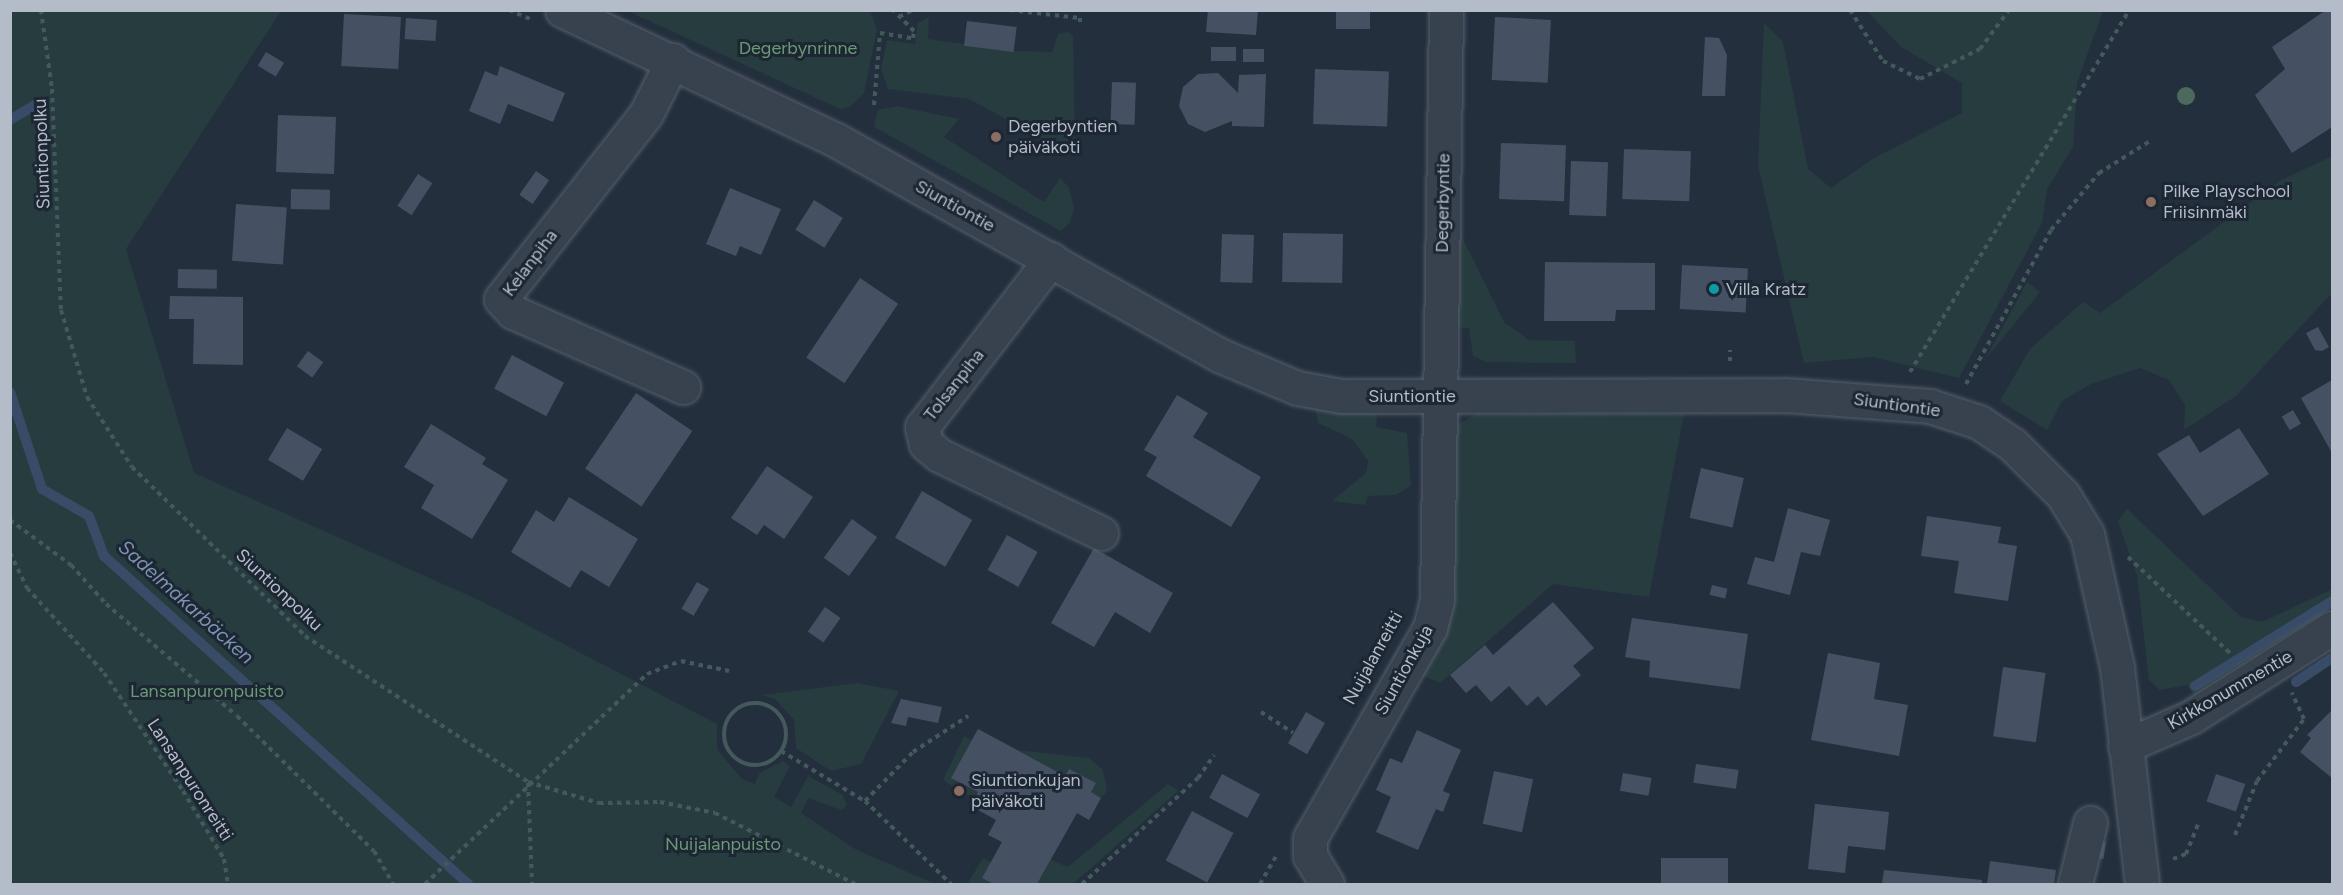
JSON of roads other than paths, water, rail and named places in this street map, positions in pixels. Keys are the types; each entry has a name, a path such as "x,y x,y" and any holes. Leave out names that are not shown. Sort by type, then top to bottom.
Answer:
{"street":[{"name":"Siuntiontie","path":"562,10 674,60 836,140 1254,373 1341,396 1785,395 1930,406 1978,422 2012,444 2063,495 2087,534 2117,667 2142,885"},
{"name":"Degerbyntie","path":"1439,396 1446,10"},
{"name":"Kelanpiha","path":"674,60 646,114 501,298 513,312 683,387"},
{"name":"Tolsanpiha","path":"1051,260 922,427 926,444 939,455 1101,533"},
{"name":"Siuntionkuja","path":"1327,885 1310,856 1310,838 1430,628 1437,599 1439,396"},
{"name":"Kirkkonummentie","path":"2125,746 2191,717 2332,628"},
{"path":"2076,885 2090,823"}],"waterway":[{"path":"10,120 37,104"},
{"name":"Sadelmakarbäcken","path":"10,392 42,489 89,516 104,556 468,884"},
{"path":"2195,686 2332,601"},
{"path":"2296,682 2332,658"}],"place":[{"name":"Degerbyntien päiväkoti","path":"996,137"},
{"name":"Pilke Playschool Friisinmäki","path":"2151,202"},
{"name":"Villa Kratz","path":"1714,289"},
{"name":"Siuntionkujan päiväkoti","path":"959,791"}],"park label":[{"name":"Degerbynrinne","path":"798,48"},
{"name":"Lansanpuronpuisto","path":"207,691"},
{"name":"Nuijalanpuisto","path":"723,844"}]}
